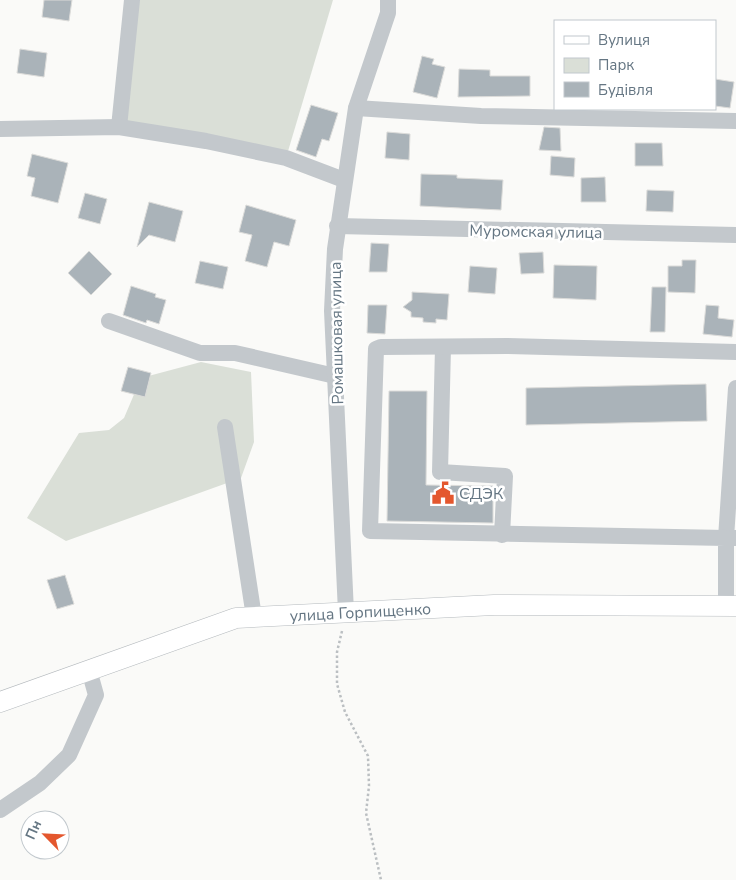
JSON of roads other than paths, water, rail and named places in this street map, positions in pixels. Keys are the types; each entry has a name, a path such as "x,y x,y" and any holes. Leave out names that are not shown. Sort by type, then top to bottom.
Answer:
{"main road":[{"name":"улица Горпищенко","path":"0,702 236,618 494,605 731,606"}],"street":[{"path":"119,127 132,0"},
{"name":"Ромашковая улица","path":"346,612 332,311 337,226 356,108 388,13 388,0"},
{"path":"356,108 481,116 736,121"},
{"path":"0,129 119,127 206,140 286,158 344,180"},
{"name":"Муромская улица","path":"337,226 736,235"},
{"path":"109,321 200,353 235,353 335,376"},
{"path":"731,538 370,531 376,349 507,346 736,352"},
{"path":"443,347 440,472 505,476 502,535"},
{"path":"731,606 731,538 736,388"},
{"path":"225,427 254,617"},
{"path":"0,810 40,783 69,755 96,695 89,670"}],"place":[{"name":"СДЭК","path":"443,493"}]}
